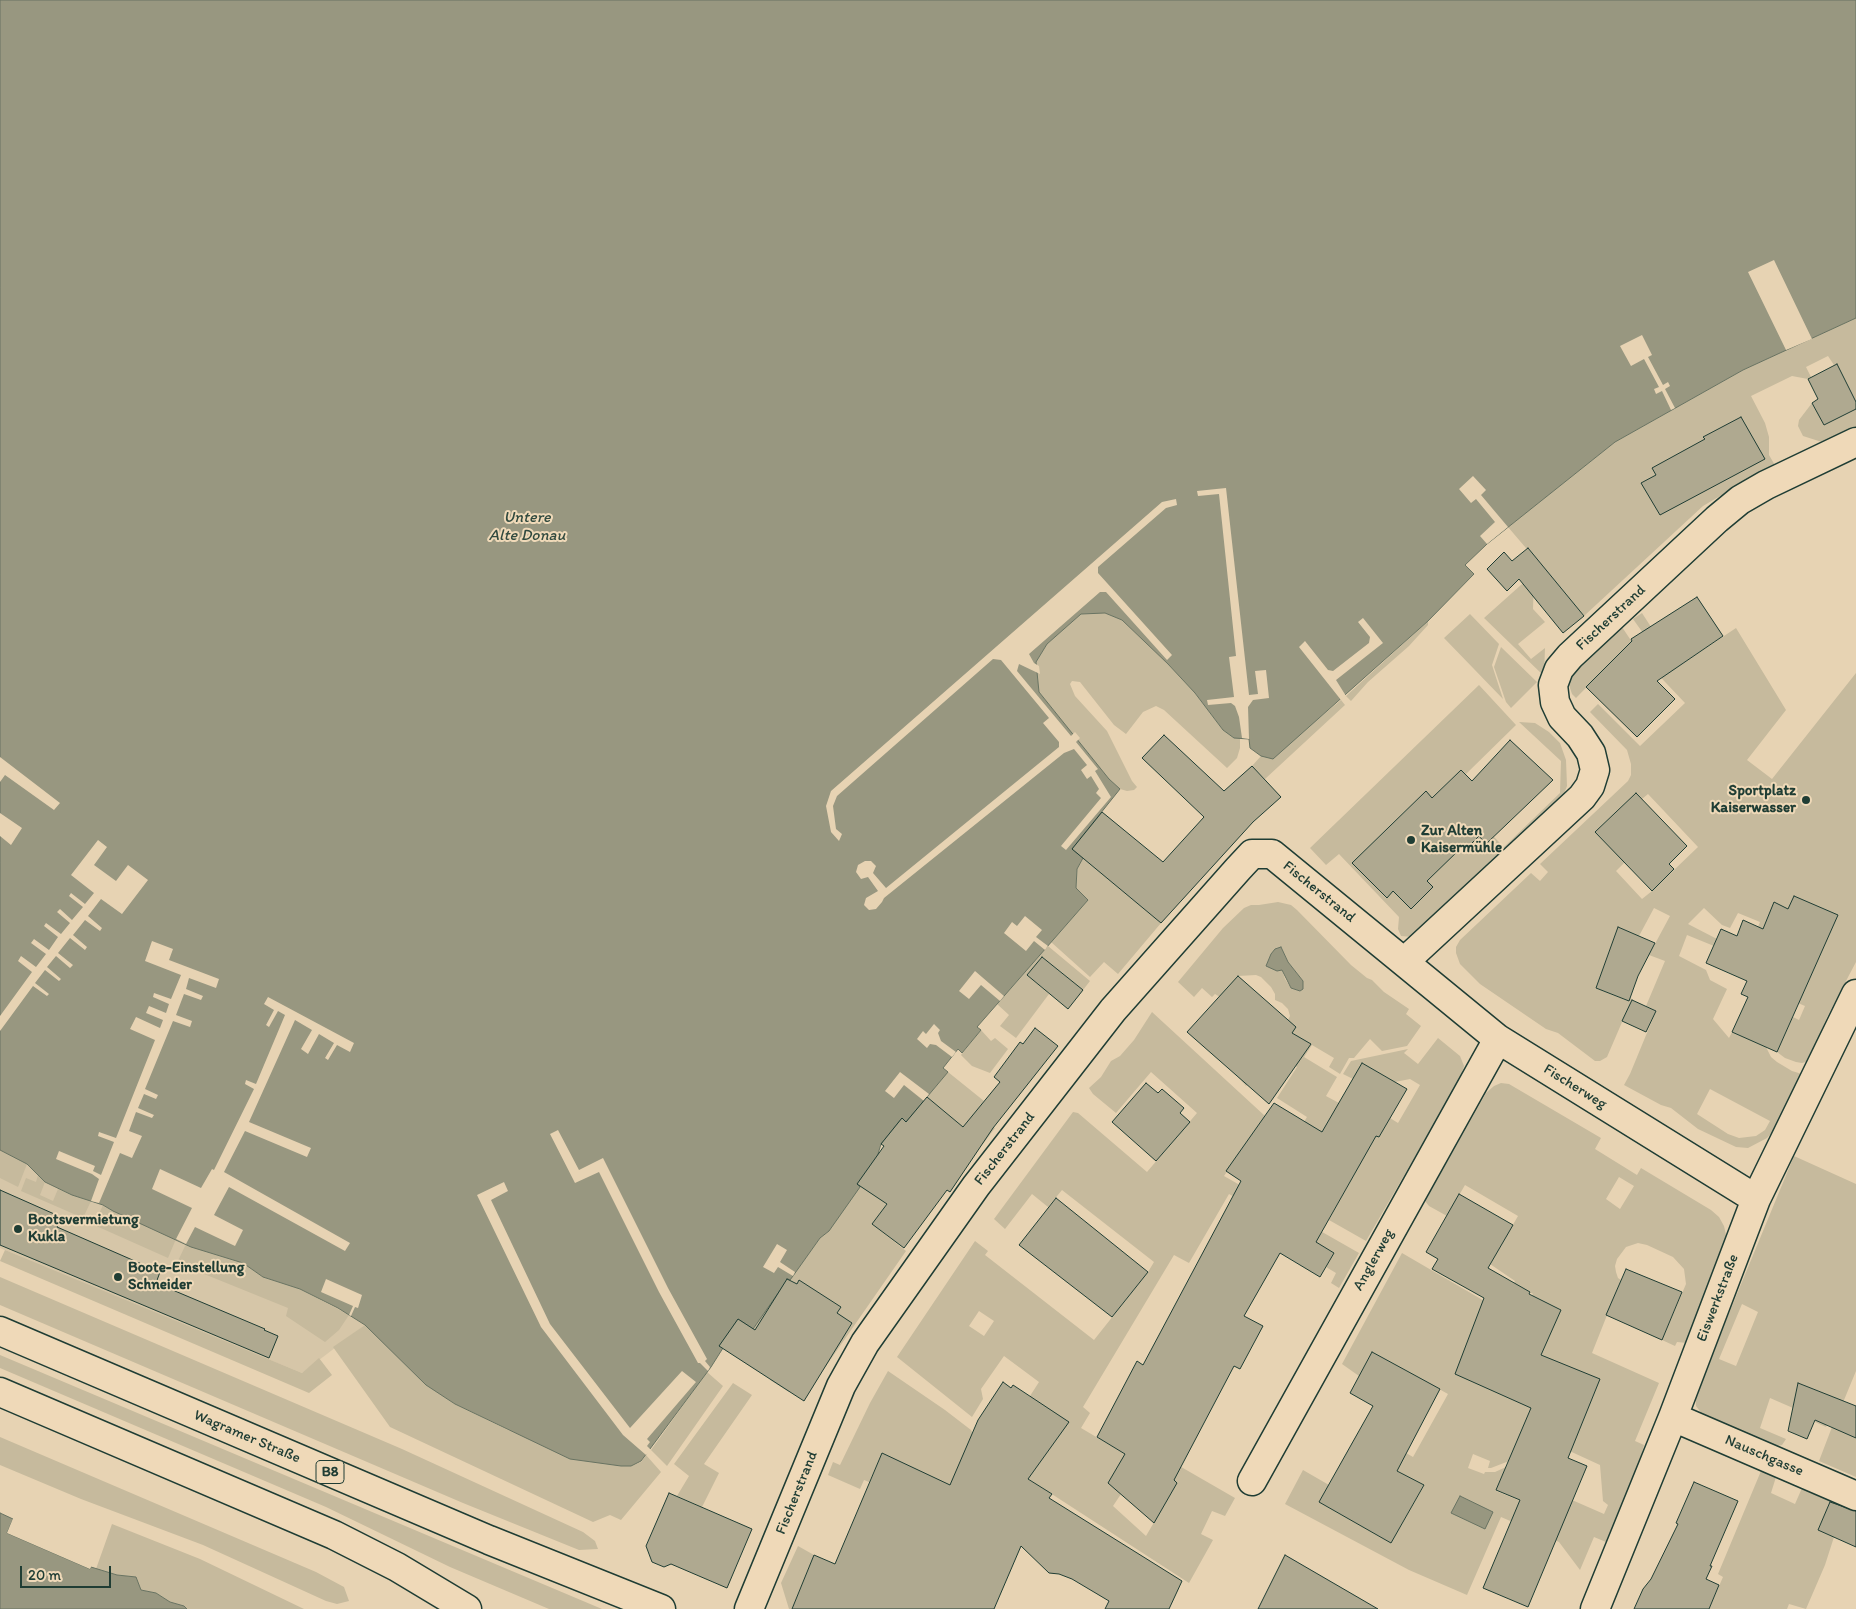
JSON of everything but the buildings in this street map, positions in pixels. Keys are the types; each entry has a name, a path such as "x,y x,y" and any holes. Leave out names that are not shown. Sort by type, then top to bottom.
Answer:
{"street":[{"name":"Fischerstrand","path":"750,1609 840,1386 865,1343 976,1186 1113,1010 1252,854 1272,854 1404,962 1582,797 1590,786 1595,770 1591,753 1580,736 1562,717 1555,702 1553,685 1559,669 1570,656 1740,500 1766,485 1856,442"},
{"name":"Fischerweg","path":"1404,962 1498,1039 1756,1199"},
{"name":"Eiswerkstraße","path":"1595,1609 1756,1199 1852,1011"},
{"name":"Anglerweg","path":"1252,1481 1498,1039"},
{"name":"Wagramer Straße","path":"0,1331 489,1540 661,1609"},
{"path":"0,1392 334,1535 397,1568 467,1609"},
{"name":"Nauschgasse","path":"1672,1417 1856,1496"}],"shaded area":[{"path":"1856,318 1856,402 1837,364 1834,365 1828,356 1806,367 1811,377 1808,379 1792,376 1751,396 1765,423 1769,437 1769,455 1776,467 1703,506 1584,616 1508,527 1615,442 1743,370"},
{"path":"1812,403 1824,425 1856,409 1856,429 1825,443 1803,436 1798,426 1799,420"},
{"path":"1531,576 1534,579 1533,609 1545,622 1518,644 1531,659 1545,648 1544,676 1484,618"},
{"path":"1105,613 1122,620 1195,693 1223,730 1234,738 1240,738 1237,758 1227,768 1164,710 1156,706 1143,712 1126,734 1114,725 1080,682 1072,681 1070,684 1075,696 1107,731 1132,781 1137,787 1134,790 1127,791 1120,789 1109,779 1039,692 1036,662 1047,644 1081,614"},
{"path":"1642,613 1673,661 1682,664 1736,628 1786,710 1747,760 1772,779 1856,673 1856,962 1827,1017 1809,1061 1796,1062 1785,1058 1777,1052 1793,1017 1799,1020 1805,1006 1798,1003 1748,952 1760,922 1738,913 1730,928 1722,925 1704,908 1688,924 1717,939 1714,946 1687,935 1679,956 1706,970 1710,980 1727,989 1713,1019 1729,1038 1732,1032 1766,1047 1771,1057 1777,1062 1792,1071 1802,1074 1774,1130 1767,1138 1748,1148 1736,1147 1698,1129 1671,1108 1661,1105 1624,1085 1656,1011 1646,1006 1665,961 1649,955 1670,916 1654,908 1639,936 1618,927 1596,988 1628,1001 1630,998 1632,999 1607,1057 1600,1061 1595,1061 1558,1033 1546,1029 1480,984 1460,964 1456,953 1456,947 1460,940 1531,873 1540,881 1548,872 1540,864 1628,781 1631,775 1631,764 1627,750 1590,712 1598,704 1640,746 1685,703 1629,644 1576,698 1572,694 1568,682 1576,664 1622,627 1636,648 1648,640 1633,619","holes":["1636,793 1642,799 1648,794 1698,847 1642,899 1616,871 1625,862 1595,832","1710,1089 1770,1121 1765,1130 1756,1136 1739,1138 1728,1134 1697,1114"]},
{"path":"1470,614 1499,644 1492,665 1503,699 1444,638"},
{"path":"1428,621 1428,625 1409,646 1368,682 1351,701 1346,696"},
{"path":"1501,647 1537,682 1511,708 1506,702 1494,667"},
{"path":"1479,685 1516,725 1466,774 1461,770 1432,798 1425,792 1353,863 1386,898 1393,891 1411,909 1433,887 1417,870 1461,848 1464,851 1479,836 1486,843 1493,836 1504,847 1560,793 1561,761 1519,722 1535,723 1549,732 1560,743 1566,760 1567,786 1562,799 1413,937 1401,936 1398,929 1399,917 1339,854 1326,865 1310,848"},
{"path":"1341,700 1345,705 1265,779 1252,766 1261,756 1264,749 1319,718"},
{"path":"1083,858 1161,923 1118,974 1104,962 1090,977 1051,942 1088,900 1076,888 1077,869"},
{"path":"1278,902 1291,905 1351,965 1372,980 1384,992 1409,1009 1406,1014 1421,1026 1407,1046 1382,1051 1370,1039 1354,1058 1349,1058 1340,1074 1329,1067 1334,1058 1312,1045 1304,1057 1337,1077 1326,1096 1339,1103 1334,1112 1379,1137 1390,1118 1398,1123 1420,1085 1410,1079 1395,1082 1362,1063 1353,1079 1343,1074 1351,1061 1408,1049 1404,1053 1418,1064 1438,1038 1460,1056 1464,1066 1460,1079 1366,1241 1329,1220 1356,1171 1270,1178 1307,1117 1277,1098 1297,1067 1279,1052 1246,1086 1238,1077 1288,1020 1290,1016 1288,1009 1282,1003 1275,1000 1275,994 1271,987 1261,977 1256,975 1238,976 1220,997 1215,994 1212,997 1202,988 1194,997 1178,982 1223,928 1244,908 1251,905","holes":["1281,947 1288,962 1303,981 1300,991 1291,988 1285,979 1282,970"]},
{"path":"1048,946 1090,981 1083,990 1042,957 1027,975 1049,994 1016,1038 1000,1026 1009,1015 997,1004"},
{"path":"1152,1012 1265,1116 1224,1176 1359,1253 1339,1288 1331,1283 1336,1273 1326,1267 1334,1253 1229,1194 1189,1263 1174,1255 1083,1407 1090,1413 1081,1428 1125,1454 1121,1494 1113,1506 1146,1536 1177,1483 1167,1475 1176,1464 1235,1498 1225,1516 1212,1511 1201,1534 1213,1540 1189,1583 1007,1465 1030,1396 1039,1382 1004,1356 981,1389 983,1399 972,1417 897,1357 975,1241 988,1251 985,1255 1094,1340 1148,1272 1154,1262 1062,1190 1048,1207 1032,1194 1005,1229 994,1219 1073,1112 1078,1113 1147,1172 1197,1113 1151,1072 1116,1113 1093,1094 1089,1088 1101,1077 1111,1061 1120,1056 1134,1040","holes":["979,1311 994,1321 984,1336 969,1326"]},
{"path":"981,1030 991,1041 995,1038 1008,1049 990,1073 972,1066 961,1055"},
{"path":"948,1072 984,1101 976,1112 995,1128 983,1144 927,1097"},
{"path":"1501,1083 1509,1084 1601,1138 1595,1149 1637,1175 1641,1168 1711,1210 1719,1217 1726,1235 1725,1245 1687,1343 1677,1342 1675,1346 1662,1340 1686,1284 1684,1269 1673,1257 1638,1243 1626,1247 1617,1259 1616,1272 1621,1280 1592,1353 1659,1383 1635,1441 1644,1445 1638,1468 1606,1542 1594,1537 1580,1570 1559,1542 1501,1517 1467,1595 1409,1570 1285,1504 1303,1470 1329,1485 1319,1502 1391,1543 1424,1486 1351,1444 1360,1432 1378,1437 1413,1457 1448,1394 1372,1352 1359,1376 1342,1364 1402,1253 1517,1320 1533,1294 1514,1283 1515,1281 1490,1264 1518,1216 1465,1185 1447,1216 1429,1206 1425,1201 1486,1093","holes":["1619,1177 1634,1186 1620,1209 1606,1199","1536,1298 1561,1310 1552,1329 1525,1318","1563,1448 1600,1465 1603,1501 1608,1505 1604,1514 1572,1500 1564,1519 1496,1491 1506,1467 1495,1472 1485,1472 1484,1474 1468,1468 1473,1454 1490,1461 1488,1468"]},
{"path":"0,1150 27,1164 45,1182 72,1195 103,1205 191,1247 338,1308 365,1325 302,1373 0,1248"},
{"path":"0,1150 27,1164 18,1187 0,1178"},
{"path":"878,1154 909,1174 872,1224 906,1251 824,1369 809,1360 789,1392 770,1380 789,1351 753,1329 758,1322 758,1316 764,1308 759,1304 766,1293 771,1293 774,1289 774,1273 777,1267 793,1276 820,1238 829,1231 832,1215 849,1194 859,1172 878,1158","holes":["787,1279 796,1285 799,1280 841,1307 828,1328 777,1296"]},
{"path":"1794,1156 1856,1184 1856,1371 1837,1417 1831,1415 1826,1427 1815,1422 1827,1395 1798,1383 1793,1408 1770,1398 1760,1428 1786,1439 1782,1445 1777,1446 1702,1414 1696,1406 1696,1399 1725,1323","holes":["1742,1304 1758,1312 1736,1366 1719,1359"]},
{"path":"38,1175 45,1182 40,1195 53,1201 58,1189 91,1201 83,1218 21,1191 26,1178 36,1182"},
{"path":"103,1205 176,1239 168,1258 94,1225"},
{"path":"186,1244 243,1263 263,1277 300,1289 349,1315 339,1330 325,1342 286,1316 288,1308 177,1263"},
{"path":"5,1250 302,1373 319,1358 332,1375 309,1393 0,1261"},
{"path":"0,1277 402,1449 583,1532 595,1541 598,1549 579,1550 463,1503 0,1305"},
{"path":"370,1315 445,1397 455,1404 508,1430 631,1466 641,1462 646,1455 661,1472 621,1520 610,1515 593,1522 390,1427 333,1347 365,1325"},
{"path":"0,1355 602,1609 549,1609 450,1567 326,1507 0,1368"},
{"path":"888,1371 945,1410 971,1430 974,1436 932,1528 882,1454 869,1482 864,1480 860,1489 828,1475 833,1462 840,1465"},
{"path":"707,1372 723,1386 667,1466 651,1450"},
{"path":"733,1383 752,1395 704,1464 719,1473 702,1507 677,1496 689,1476 674,1464"},
{"path":"1832,1427 1856,1438 1856,1477 1819,1461"},
{"path":"0,1437 316,1572 344,1587 349,1601 337,1604 326,1601 203,1545 81,1499 0,1465"},
{"path":"1761,1471 1776,1477 1771,1493 1795,1504 1802,1488 1831,1501 1818,1530 1834,1537 1825,1565 1806,1609 1789,1604 1787,1609 1709,1609 1723,1577 1718,1574"},
{"path":"112,1524 200,1559 304,1609 187,1609 184,1606 170,1602 156,1593 141,1590 135,1577 117,1575 96,1569"},
{"path":"798,1546 814,1555 792,1609 789,1609 781,1583"}],"water":[{"name":"Untere Alte Donau","path":"0,0 1856,0 1856,318 1743,370 1615,442 1487,544 1465,565 1474,574 1428,621 1273,759 1261,756 1250,748 1249,739 1234,738 1223,730 1195,693 1122,620 1105,613 1081,614 1047,644 1036,662 1039,692 1109,779 1120,789 1072,849 1083,858 1077,869 1076,888 1088,900 977,1027 981,1030 962,1053 958,1049 943,1068 948,1072 906,1122 901,1119 881,1144 878,1154 879,1162 857,1184 860,1187 829,1231 820,1238 790,1280 788,1279 753,1329 738,1319 720,1346 723,1348 711,1367 641,1461 631,1466 621,1466 570,1459 455,1404 426,1385 365,1325 338,1308 300,1289 263,1277 243,1263 191,1247 103,1205 72,1195 45,1182 27,1164 0,1150"},
{"path":"1281,947 1288,962 1303,981 1303,989 1300,991 1291,988 1282,970 1277,971 1266,966 1271,954 1275,949"},
{"path":"1460,1496 1493,1512 1485,1529 1451,1513"},
{"path":"0,1513 13,1519 7,1533 90,1569 91,1567 117,1575 136,1577 141,1590 156,1593 170,1602 184,1606 187,1609 0,1609"}],"pier":[{"path":"1774,260 1812,339 1786,350 1748,272"},
{"path":"1642,335 1652,355 1648,357 1663,385 1668,382 1670,386 1665,389 1675,408 1671,410 1662,391 1656,394 1654,389 1659,387 1644,359 1631,366 1620,346"},
{"path":"1473,476 1486,490 1481,495 1508,527 1487,544 1480,536 1495,522 1476,499 1471,503 1459,489"},
{"path":"1226,488 1249,695 1258,694 1255,671 1266,670 1269,698 1253,700 1248,707 1249,739 1242,738 1239,717 1235,706 1231,703 1208,705 1207,700 1234,697 1229,657 1236,656 1219,494 1198,496 1197,491"},
{"path":"1176,499 1177,505 1166,508 1098,567 1098,573 1172,655 1167,660 1106,592 1100,592 1029,654 1034,663 1039,666 1040,674 1019,664 1017,671 1071,736 1075,732 1080,738 1076,742 1098,769 1095,771 1111,797 1066,850 1061,846 1101,798 1096,793 1099,789 1091,776 1087,779 1081,770 1087,765 1074,749 1064,753 884,898 876,909 869,910 864,905 866,898 878,891 868,877 861,879 856,872 858,865 865,861 871,861 876,866 873,873 886,888 1059,747 1059,742 1043,723 1049,718 1001,660 993,659 837,796 833,806 836,829 842,834 839,841 831,832 826,806 831,791 1162,502"},
{"path":"1363,618 1383,643 1336,680 1346,696 1341,700 1299,647 1305,641 1328,670 1333,671 1369,643 1370,637 1358,622"},
{"path":"0,757 60,803 54,810 5,775 0,782"},
{"path":"0,813 22,828 11,845 0,836"},
{"path":"98,840 107,847 94,865 116,881 128,865 148,880 122,914 101,899 88,916 102,928 100,931 85,920 73,935 87,947 85,950 70,938 58,953 73,965 70,968 56,956 47,967 61,979 59,981 45,970 35,983 49,994 47,996 33,986 0,1031 0,1016 32,972 18,961 21,956 36,967 46,954 31,943 34,939 49,950 58,937 44,926 46,923 61,934 70,923 57,912 60,909 72,920 83,907 69,896 71,893 85,904 94,893 71,875"},
{"path":"1025,916 1042,930 1036,937 1048,946 1045,950 1034,941 1026,951 1004,933 1012,922 1017,926"},
{"path":"152,941 173,949 169,960 219,979 216,988 189,978 186,989 203,996 201,1000 184,994 176,1015 192,1021 190,1027 173,1021 145,1089 158,1095 156,1099 144,1094 138,1108 154,1115 152,1118 136,1112 129,1131 142,1136 132,1158 120,1153 99,1203 91,1201 99,1179 92,1174 56,1159 59,1151 95,1166 93,1171 101,1175 114,1142 98,1136 99,1132 116,1138 155,1040 130,1029 136,1017 160,1028 163,1020 146,1013 149,1006 166,1013 169,1004 153,997 154,993 171,999 181,975 145,961"},
{"path":"975,971 1004,996 1000,1001 981,985 969,999 959,991"},
{"path":"268,997 354,1043 350,1052 337,1045 328,1060 325,1058 334,1043 319,1034 308,1054 301,1049 312,1030 295,1020 249,1122 311,1148 307,1157 245,1131 224,1172 350,1243 345,1251 229,1187 214,1215 243,1230 235,1246 195,1227 186,1244 176,1239 192,1208 152,1189 160,1169 201,1188 212,1169 214,1170 254,1089 245,1084 246,1080 256,1084 285,1015 278,1011 269,1027 266,1025 274,1010 264,1004"},
{"path":"934,1024 940,1030 938,1033 941,1041 956,1052 952,1057 936,1045 930,1044 927,1048 917,1039 923,1031 926,1034"},
{"path":"900,1072 929,1094 924,1101 904,1085 894,1098 885,1091"},
{"path":"558,1130 579,1170 603,1158 668,1288 707,1359 705,1361 710,1367 708,1371 698,1363 659,1292 599,1172 575,1183 550,1134"},
{"path":"504,1182 508,1191 491,1200 550,1324 630,1428 682,1371 696,1382 647,1439 650,1442 647,1446 651,1450 646,1455 623,1435 541,1327 477,1195"},
{"path":"777,1244 787,1250 780,1262 795,1272 793,1276 778,1267 774,1273 763,1267"},
{"path":"326,1279 362,1295 358,1308 355,1307 351,1316 349,1315 353,1306 321,1292"},
{"path":"14,1516 15,1519 10,1532 89,1566 92,1565 90,1569 7,1533"}],"place":[{"name":"Sportplatz Kaiserwasser","path":"1806,800"},
{"name":"Zur Alten Kaisermühle","path":"1411,840"},
{"name":"Bootsvermietung Kukla","path":"18,1229"},
{"name":"Boote-Einstellung Schneider","path":"118,1277"}]}
